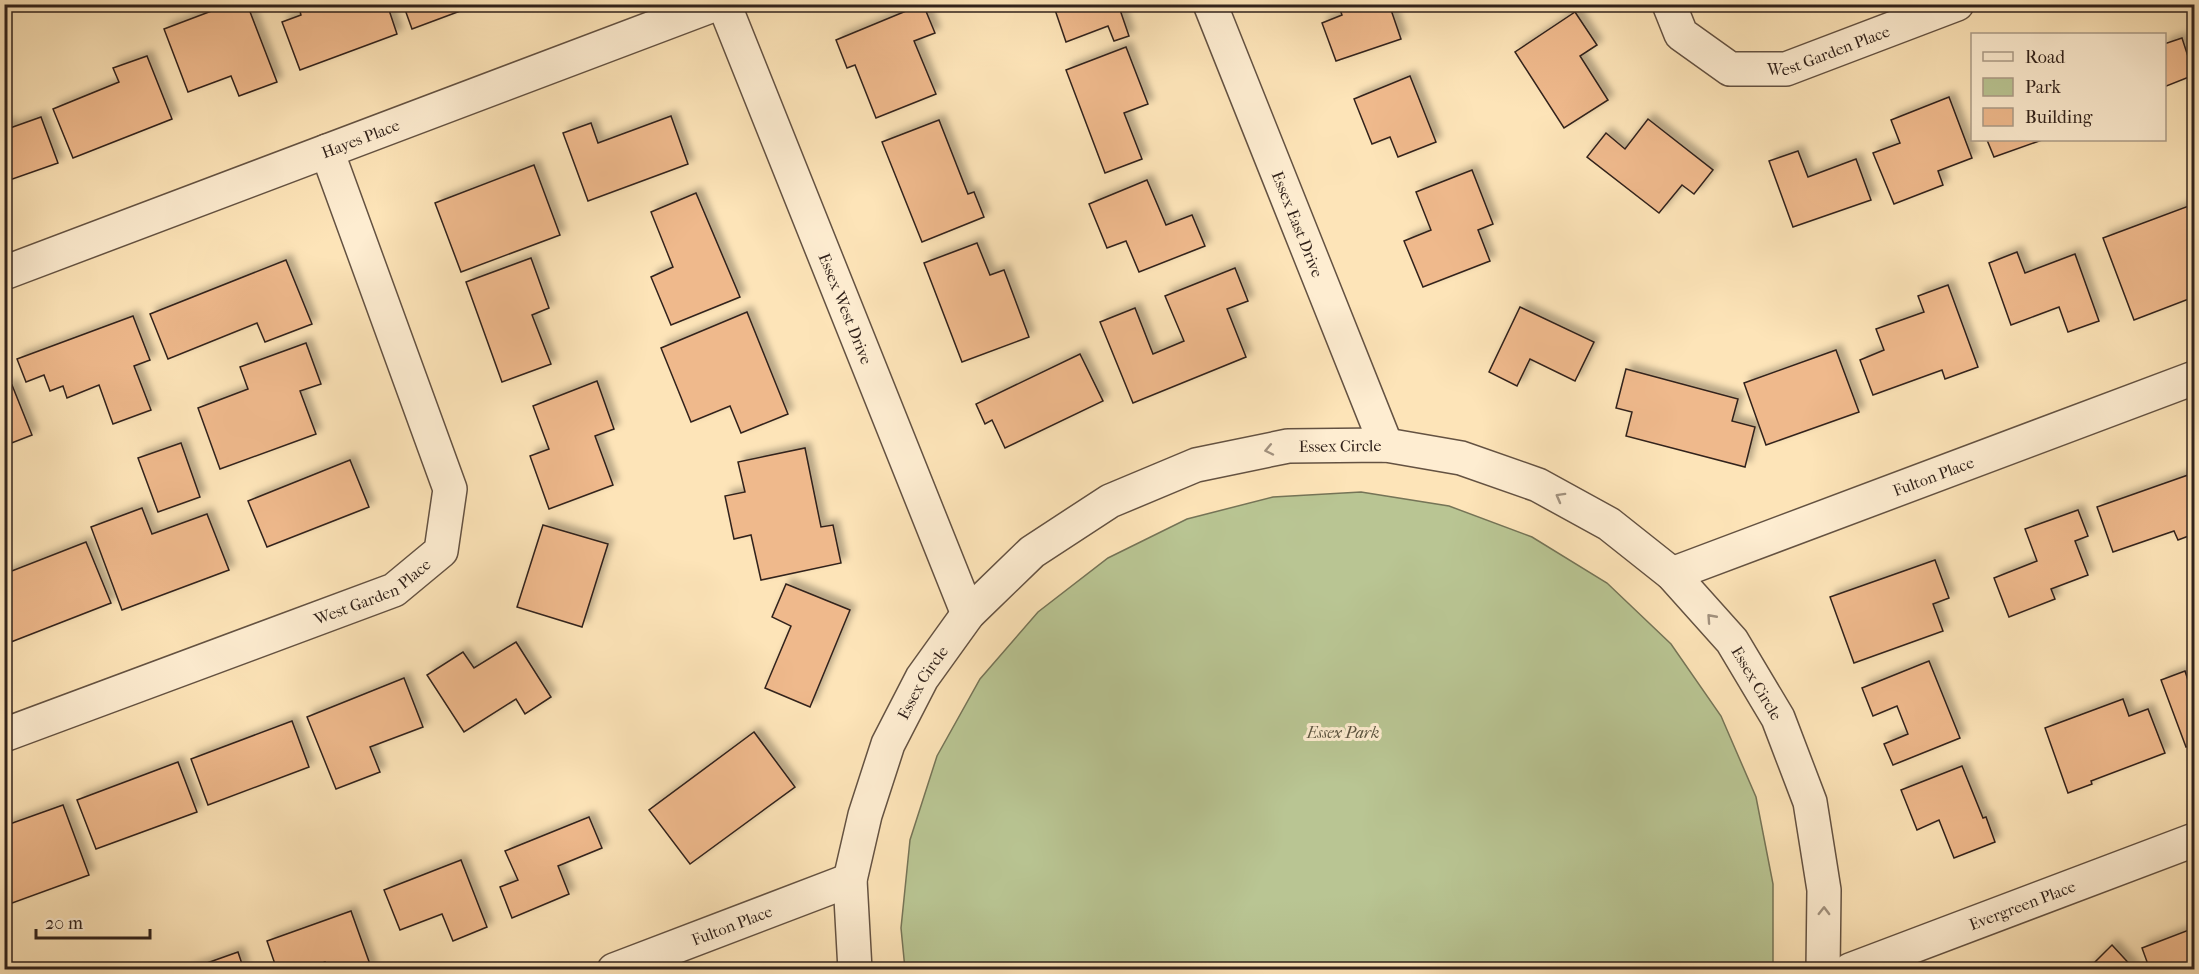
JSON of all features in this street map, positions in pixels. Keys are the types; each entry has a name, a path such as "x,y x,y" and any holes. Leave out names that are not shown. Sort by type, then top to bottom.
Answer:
{"street":[{"name":"Hayes Place","path":"4,273 716,4"},
{"name":"Essex West Drive","path":"724,4 968,614"},
{"name":"Essex East Drive","path":"1210,4 1386,445"},
{"name":"West Garden Place","path":"1669,4 1681,34 1730,69 1786,69 1957,4"},
{"name":"West Garden Place","path":"4,735 394,590 441,551 450,489 327,151"},
{"name":"Fulton Place","path":"1672,574 2194,378"},
{"name":"Essex Circle","path":"855,969 850,880 865,814 888,744 922,678 968,614 1032,552 1110,501 1196,465 1288,446 1386,445 1461,458 1538,485 1609,524 1672,574 1732,641 1779,718 1810,802 1824,890 1823,969"},
{"name":"Evergreen Place","path":"1850,969 2194,840"},
{"name":"Fulton Place","path":"614,969 850,880"}],"green space":[{"name":"Essex Park","path":"1361,492 1449,506 1532,537 1607,583 1671,644 1721,716 1756,797 1773,884 1773,969 905,969 901,928 910,840 937,756 980,679 1038,612 1108,558 1187,519 1273,497"}],"building":[{"path":"230,4 247,4 277,82 239,96 231,76 188,92 164,29"},
{"path":"298,4 387,4 397,34 300,70 282,22 301,15"},
{"path":"403,4 479,4 412,29"},
{"path":"923,4 935,33 914,41 936,94 876,118 855,65 847,68 836,40"},
{"path":"1053,4 1102,4 1103,8 1118,4 1129,36 1114,41 1108,26 1066,42"},
{"path":"1338,4 1389,4 1401,39 1336,61 1322,23 1342,15"},
{"path":"1481,4 1500,4 1483,11"},
{"path":"1575,12 1597,45 1580,56 1608,100 1564,128 1515,52"},
{"path":"2182,38 2194,75 2166,86 2166,43"},
{"path":"1126,47 1148,104 1124,113 1142,159 1105,173 1066,70"},
{"path":"147,56 172,119 73,158 53,109 119,82 113,68"},
{"path":"1410,76 1436,142 1398,157 1390,137 1372,144 1354,99"},
{"path":"1949,97 1972,158 1938,171 1943,185 1894,204 1873,153 1900,143 1891,120"},
{"path":"671,116 688,164 588,201 563,133 591,123 598,143"},
{"path":"41,117 58,163 4,182 4,124 8,123 10,128"},
{"path":"1648,119 1713,170 1694,194 1682,185 1659,213 1587,157 1606,133 1625,149"},
{"path":"939,120 968,194 974,192 984,217 922,242 882,142"},
{"path":"1987,141 2039,141 1994,157"},
{"path":"1798,151 1808,177 1856,159 1871,200 1793,227 1769,161"},
{"path":"534,165 560,235 461,272 435,203"},
{"path":"1472,170 1493,224 1478,230 1490,261 1423,287 1404,241 1431,230 1416,192"},
{"path":"1147,180 1166,225 1192,215 1205,246 1139,272 1126,241 1107,248 1089,204"},
{"path":"696,193 740,297 671,325 651,277 673,267 651,212"},
{"path":"2194,204 2194,297 2134,320 2103,238"},
{"path":"977,243 990,275 1004,270 1029,337 962,362 924,263"},
{"path":"2017,252 2025,273 2075,254 2099,321 2068,332 2059,307 2011,325 1989,263"},
{"path":"531,258 549,308 532,315 551,364 502,382 466,282"},
{"path":"286,260 312,324 265,342 257,323 168,359 150,314"},
{"path":"1235,268 1248,301 1227,309 1246,357 1133,403 1100,322 1135,308 1153,354 1184,341 1165,296"},
{"path":"1948,285 1978,367 1945,379 1942,370 1873,395 1860,360 1884,350 1876,329 1924,312 1918,296"},
{"path":"1520,307 1594,342 1575,381 1530,359 1517,386 1489,372"},
{"path":"747,312 788,414 741,433 730,406 691,422 661,348"},
{"path":"133,316 150,360 134,366 151,410 113,424 99,385 67,398 63,386 50,391 44,375 26,382 17,359"},
{"path":"306,343 321,384 300,391 316,434 220,469 198,408 248,389 240,367"},
{"path":"1836,350 1859,412 1766,445 1744,383"},
{"path":"1080,354 1103,401 1005,448 992,420 985,424 976,404"},
{"path":"1626,369 1738,399 1732,421 1755,427 1745,467 1626,436 1632,412 1616,408"},
{"path":"597,381 614,429 595,436 613,485 549,509 530,456 549,449 533,406"},
{"path":"12,385 32,435 4,446 4,388"},
{"path":"181,443 200,497 158,512 138,458"},
{"path":"805,448 821,527 833,525 841,563 761,580 751,535 734,539 725,496 745,492 738,462"},
{"path":"350,460 369,507 267,547 248,501"},
{"path":"2188,475 2194,492 2194,534 2178,540 2174,531 2113,552 2097,507"},
{"path":"142,508 152,534 207,514 229,570 122,610 91,527"},
{"path":"2078,510 2088,536 2075,541 2088,575 2051,589 2055,599 2009,617 1994,578 2037,561 2025,529"},
{"path":"543,525 608,544 582,627 517,607"},
{"path":"86,542 111,603 11,642 4,626 4,574"},
{"path":"1935,560 1949,598 1933,604 1943,631 1854,663 1830,597"},
{"path":"786,584 850,610 810,707 765,688 791,626 772,617"},
{"path":"516,642 551,697 525,714 516,699 464,732 427,675 463,652 474,668"},
{"path":"1929,661 1960,738 1893,765 1884,744 1908,734 1897,706 1873,716 1862,688"},
{"path":"2185,671 2188,680 2194,678 2194,744 2186,747 2161,680"},
{"path":"404,678 423,727 370,747 380,772 336,789 307,717"},
{"path":"2123,699 2129,716 2148,709 2165,753 2091,781 2092,784 2068,793 2045,728"},
{"path":"292,721 309,767 208,805 191,759"},
{"path":"754,732 795,787 690,864 649,810"},
{"path":"178,762 197,812 96,849 77,800"},
{"path":"1962,766 1995,842 1954,858 1939,820 1917,830 1901,790"},
{"path":"63,805 89,875 4,906 4,826"},
{"path":"589,817 602,848 558,866 569,894 512,918 500,887 518,880 505,851"},
{"path":"461,860 487,927 453,941 442,914 400,930 384,890"},
{"path":"351,911 372,970 328,970 325,962 304,970 277,970 267,941"},
{"path":"2194,928 2194,970 2150,970 2142,948"},
{"path":"2112,945 2135,970 2087,970"},
{"path":"238,952 244,970 187,970"}]}
